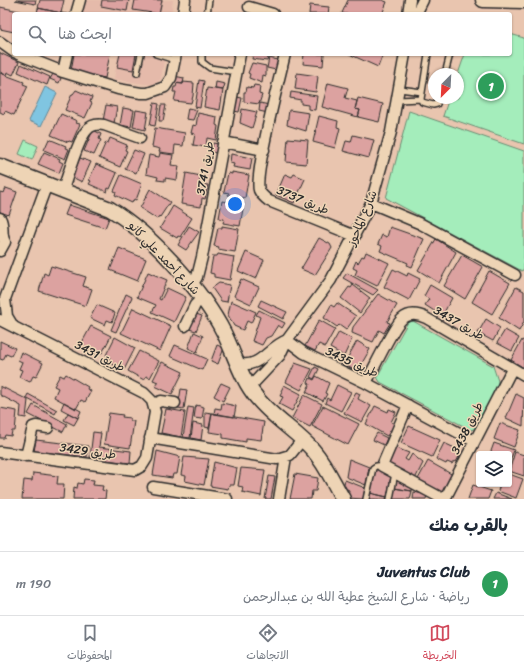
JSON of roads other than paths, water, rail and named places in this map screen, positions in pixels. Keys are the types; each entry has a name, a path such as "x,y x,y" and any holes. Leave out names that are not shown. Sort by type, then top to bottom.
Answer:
{"street":[{"path":"77,12 80,0"},
{"path":"183,12 185,0"},
{"path":"408,12 410,0"},
{"path":"417,12 423,0"},
{"path":"484,0 524,1"},
{"path":"249,7 266,12"},
{"path":"0,42 12,51"},
{"path":"23,56 63,72 135,92 148,93 165,87 171,78 176,56"},
{"path":"63,72 67,56"},
{"name":"طريق 3741","path":"192,286 197,277 202,257 240,56"},
{"name":"طريق 3737","path":"285,56 264,150 259,190 263,197 269,202 355,236"},
{"name":"شارع الماحوز","path":"246,382 277,359 287,340 331,280 355,236 371,203 398,100 405,56"},
{"path":"63,189 83,136 90,127 99,124 104,125 140,138"},
{"path":"223,142 264,150"},
{"name":"شارع أحمد علي كانو","path":"0,166 63,189 110,209 141,231 202,298 224,333 246,382"},
{"path":"13,326 5,310 3,294 20,247 44,192 44,182"},
{"path":"371,203 421,224 515,275"},
{"path":"0,218 2,222 2,237 5,242 20,247"},
{"path":"0,251 5,242"},
{"path":"184,326 195,305 202,298"},
{"name":"طريق 3437","path":"366,383 397,324 407,316 413,314 426,318 524,375"},
{"name":"طريق 3431","path":"0,320 144,393 154,404"},
{"name":"شارع الماحوز","path":"237,363 246,365 255,363 277,345 287,340"},
{"name":"طريق 3435","path":"287,340 304,354 366,383 474,441"},
{"name":"طريق 3438","path":"444,499 512,369"},
{"path":"246,382 266,409 302,440 323,463 343,499"},
{"path":"175,403 161,401 154,404 155,412 150,438 277,459 286,457"},
{"path":"408,405 382,466 444,499"},
{"path":"26,456 33,427 48,428"},
{"name":"طريق 3429","path":"0,452 134,470 145,462 150,438"},
{"path":"279,499 286,457 302,440"},
{"path":"153,486 227,499"}],"lane":[{"path":"207,12 209,0"},
{"path":"137,73 141,56"},
{"path":"202,56 202,62 207,67 236,72"},
{"path":"421,99 428,56"},
{"path":"446,68 449,56"},
{"path":"400,89 411,92 422,92"},
{"path":"398,100 421,99 422,102 428,104"},
{"path":"366,499 373,468 376,466 382,466"},
{"path":"390,499 395,473"}],"water":[{"path":"45,87 57,93 41,126 29,121"}],"place":[{"name":"Juventus Club","path":"491,86"}]}
